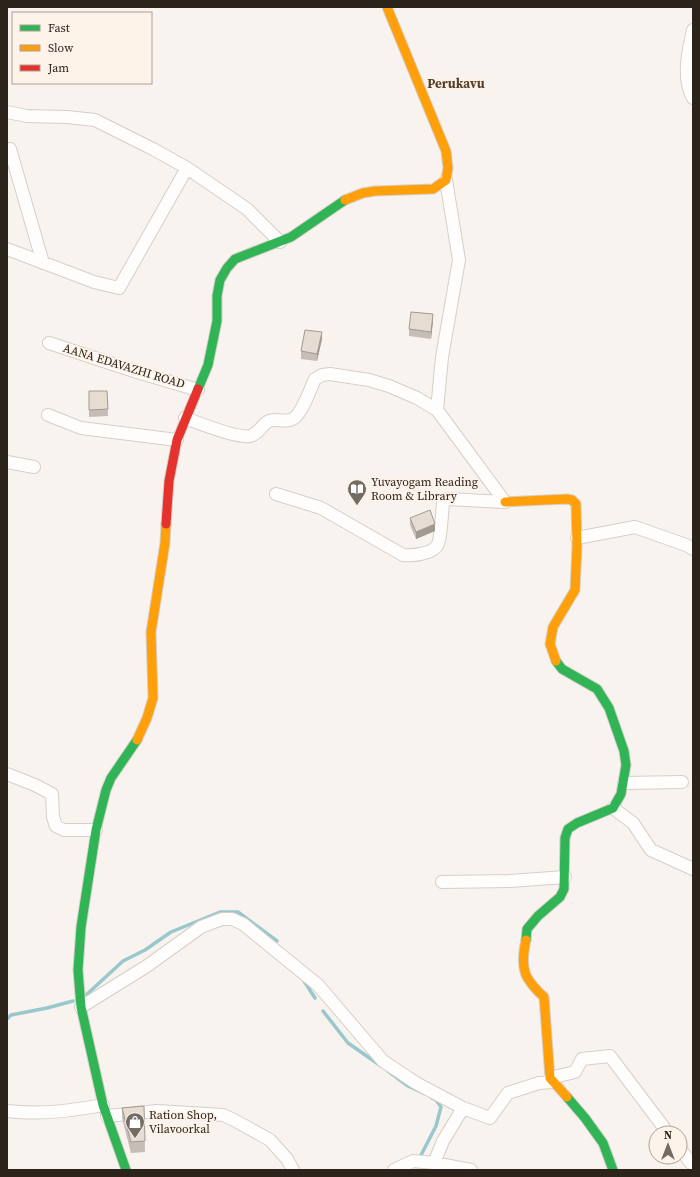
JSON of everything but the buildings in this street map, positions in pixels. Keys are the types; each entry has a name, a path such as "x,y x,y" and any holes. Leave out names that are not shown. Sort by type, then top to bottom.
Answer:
{"street":[{"path":"388,7 446,151 448,168 446,180 459,260 442,357 437,410"},
{"path":"693,30 688,49 688,75 690,92 693,98"},
{"path":"7,112 27,116 67,117 95,120 187,168 247,209 280,242"},
{"path":"10,149 43,262"},
{"path":"7,249 94,282 119,288 187,168"},
{"path":"126,1170 105,1110 91,1055 81,1007 78,970 79,948 96,830 106,790 111,778 138,738 153,698 151,632 165,543 169,481 177,440 208,365 217,321 217,296 220,280 227,268 235,259 291,237 349,198 362,193 375,191 432,190 446,180"},
{"name":"AANA EDAVAZHI ROAD","path":"49,343 198,390"},
{"path":"185,418 239,436 250,437 258,432 267,422 275,419 291,420 299,415 314,379 322,375 330,374 369,380 389,386 417,398 437,410 505,502"},
{"path":"48,415 81,428 177,440"},
{"path":"7,462 34,467"},
{"path":"276,494 321,508 403,555 411,556 433,550 438,544 444,503 447,499 505,502 567,499 572,500 576,504 575,590 553,627 550,644 556,661 562,668 597,689 609,708 624,751 626,765 621,794 613,808 577,823 568,829 564,838 564,889 560,897 538,916 527,929 524,952 525,972 537,991 544,997 546,1031 552,1080 580,1112 602,1143 613,1170"},
{"path":"576,538 635,527 686,545 693,549"},
{"path":"7,774 36,785 52,794 53,818 56,826 64,830 96,830"},
{"path":"624,783 682,782"},
{"path":"613,808 633,823 651,850 693,869"},
{"path":"442,882 510,881 565,877"},
{"path":"81,1007 146,966 201,927 222,919 232,919 242,924 318,985 383,1061 416,1083 463,1108 490,1118 508,1093 576,1072 582,1059 610,1056 662,1125"},
{"path":"434,1163 443,1141 463,1108"},
{"path":"7,1111 20,1113 105,1110 157,1111 223,1115 270,1140 287,1159 293,1170"},
{"path":"394,1170 413,1160 471,1170"}],"waterway":[{"path":"85,996 123,961 145,950 171,932 220,912 238,912 277,941"},
{"path":"304,981 315,998"},
{"path":"7,1019 11,1015 73,1001"},
{"path":"323,1011 348,1043 381,1066"},
{"path":"388,1071 408,1086 423,1093"},
{"path":"419,1159 436,1126 441,1107 436,1100 432,1098"}],"traffic: fast":[{"path":"198,389 208,365 217,321 217,296 220,280 227,268 235,259 291,237 345,200"},
{"path":"526,940 527,929 538,916 560,897 564,889 565,838 568,829 577,823 613,808 621,794 626,765 624,751 609,708 597,689 562,669 556,661"},
{"path":"126,1170 103,1105 81,1007 78,970 81,927 96,830 106,790 111,778 137,740"},
{"path":"567,1097 585,1118 603,1143 613,1170"}],"traffic: slow":[{"path":"345,200 363,193 375,191 433,189 446,180 448,168 446,151 387,7"},
{"path":"505,502 567,499 572,500 576,504 577,546 575,590 553,627 550,644 556,661"},
{"path":"137,740 147,718 153,698 151,632 165,543 166,524"},
{"path":"526,940 523,960 525,972 530,982 544,997 550,1078 567,1097"}],"traffic: jam":[{"path":"166,524 169,481 177,440 198,389"}],"place":[{"name":"Yuvayogam Reading Room & Library","path":"357,506"},
{"name":"Ration Shop, Vilavoorkal","path":"135,1139"}],"district":[{"name":"Perukavu","path":"456,83"}]}
